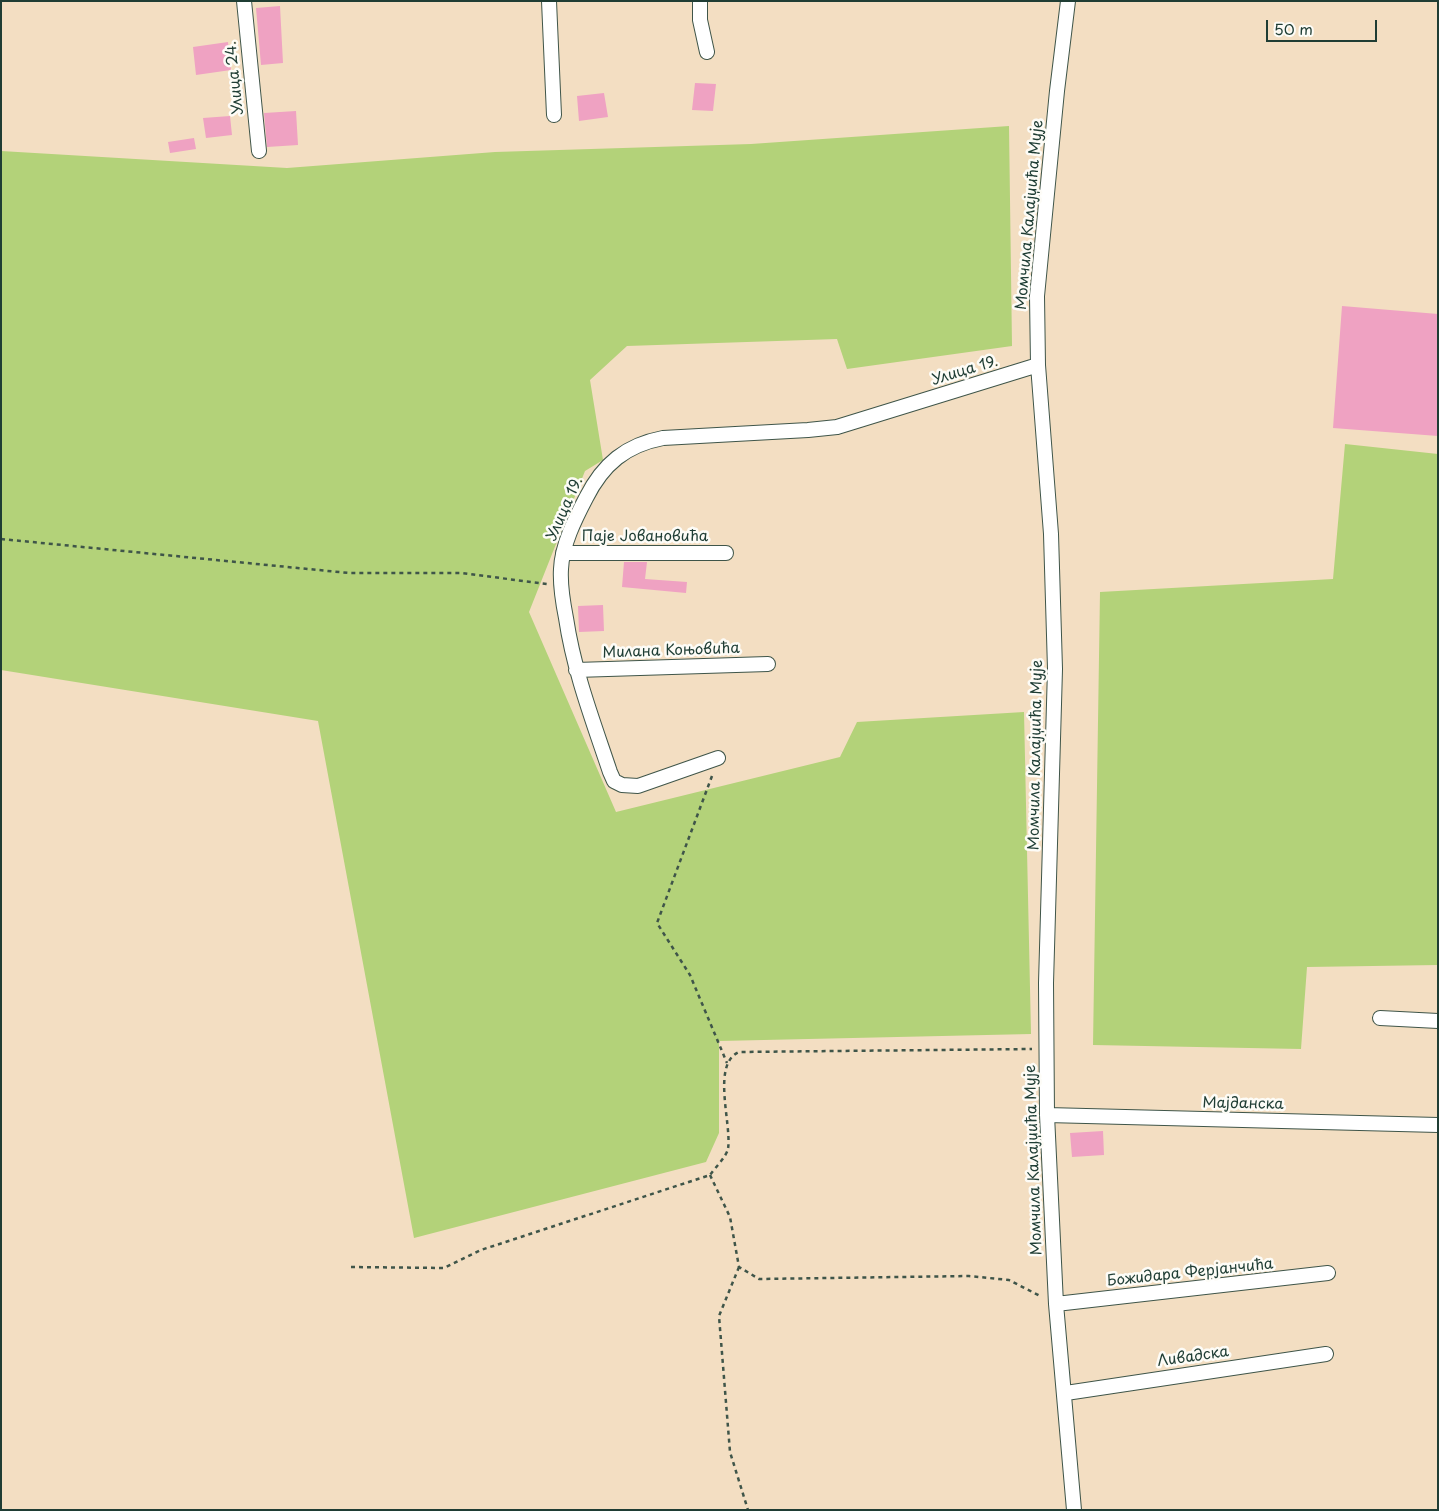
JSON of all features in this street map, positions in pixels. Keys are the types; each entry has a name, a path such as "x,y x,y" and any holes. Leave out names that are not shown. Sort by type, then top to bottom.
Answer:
{"street":[{"name":"Улица 24.","path":"244,1 259,151"},
{"path":"549,1 554,115"},
{"path":"700,1 700,20 707,52"},
{"name":"Момчила Калајџића Мује","path":"1068,1 1056,91 1037,296 1038,365 1051,534 1055,669 1046,1050 1047,1116 1056,1304 1066,1392 1074,1510"},
{"name":"Улица 19.","path":"718,758 638,786 622,785 614,781 576,670 562,586 561,569 563,553 575,519 594,482 616,457 634,446 663,438 837,427 1038,365"},
{"name":"Паје Јовановића","path":"563,553 726,553"},
{"name":"Милана Коњовића","path":"576,670 768,664"},
{"path":"1380,1018 1438,1021"},
{"name":"Мајданска","path":"1047,1116 1438,1125"},
{"name":"Божидара Ферјанчића","path":"1056,1304 1328,1273"},
{"name":"Ливадска","path":"1066,1392 1326,1354"}],"path":[{"path":"1,539 349,573 461,573 562,586"},
{"path":"351,1267 444,1268 481,1250 710,1175 728,1150 725,1099 727,1062 690,975 657,924 718,758"},
{"path":"727,1062 732,1055 739,1052 1046,1050"},
{"path":"710,1175 730,1217 739,1267 719,1316 730,1452 748,1510"},
{"path":"739,1267 759,1280 969,1276 1009,1280 1056,1304"}],"green space":[{"path":"1009,126 1012,346 847,369 837,339 627,346 590,380 603,460 585,471 529,612 616,812 840,757 857,722 1024,712 1031,1034 719,1041 719,1133 706,1162 414,1238 318,721 1,670 1,151 287,168 495,152 751,144"},
{"path":"1345,444 1438,454 1438,965 1307,967 1301,1049 1093,1045 1100,592 1333,579"}],"building":[{"path":"280,6 283,63 261,65 256,8"},
{"path":"228,42 231,70 196,75 193,47"},
{"path":"695,83 716,84 713,111 692,110"},
{"path":"604,93 608,117 579,121 577,96"},
{"path":"296,111 298,145 267,147 264,113"},
{"path":"230,116 232,135 206,138 203,118"},
{"path":"194,138 196,149 170,153 168,142"},
{"path":"1342,306 1438,314 1438,436 1333,428"},
{"path":"624,562 647,562 645,579 687,582 686,593 622,587"},
{"path":"603,605 604,631 579,632 578,606"},
{"path":"1103,1131 1104,1155 1072,1157 1070,1133"}]}
